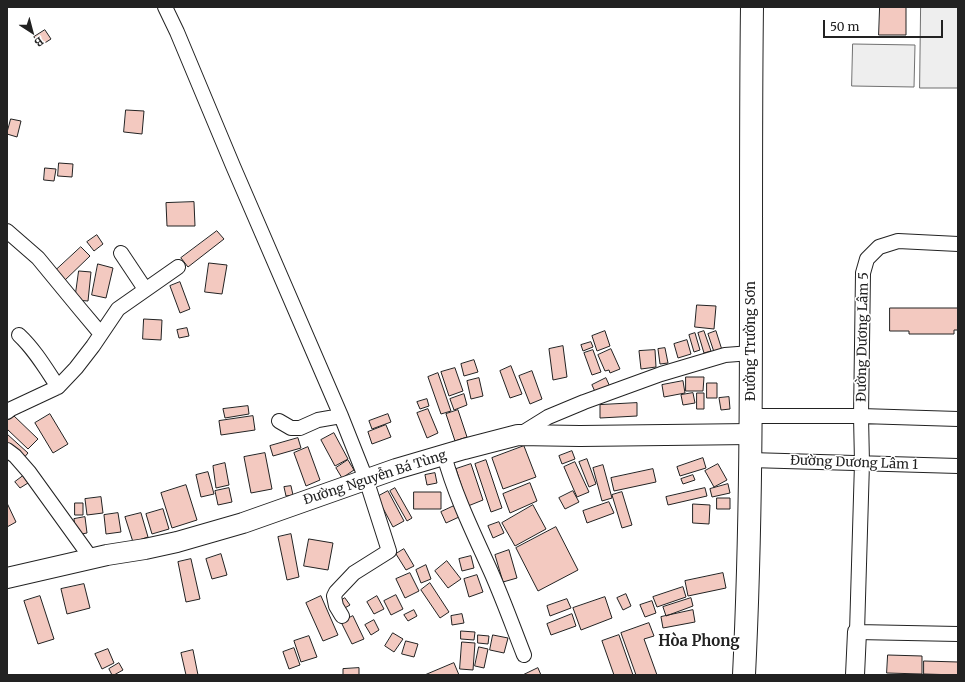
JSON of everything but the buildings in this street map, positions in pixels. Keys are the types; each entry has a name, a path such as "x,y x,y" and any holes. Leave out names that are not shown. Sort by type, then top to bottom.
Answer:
{"highway":[{"name":"Đường Trường Sơn","path":"744,675 751,425 750,118 752,7"}],"main road":[{"name":"Đường Nguyễn Bá Tùng","path":"7,578 91,558 177,542 243,523 396,469 518,435 580,436 751,425"}],"street":[{"path":"165,7 341,416 366,479 389,551 354,573 336,592 334,596 336,606 342,616"},
{"path":"7,231 38,258 101,334"},
{"name":"Đường Dương Lâm 5","path":"857,632 862,463 861,416 863,273 867,259 880,247 898,241 958,244"},
{"path":"121,252 145,289"},
{"path":"7,412 58,387 76,368 93,346 118,308 178,267"},
{"path":"19,335 33,350 58,387"},
{"path":"518,435 548,417 584,402 661,374 725,355 751,353"},
{"path":"279,421 291,428 300,428 318,420 341,416"},
{"path":"751,425 861,416 958,418"},
{"path":"7,450 15,456 29,472 91,558"},
{"path":"444,455 447,469 461,504 494,578 524,655"},
{"name":"Đường Dương Lâm 1","path":"750,460 958,466"},
{"path":"855,675 857,632 958,634"}],"shaded area":[{"path":"921,7 958,7 958,88 920,88"},
{"path":"853,44 915,45 914,87 852,86"}],"district":[{"name":"Hòa Phong","path":"699,642"}]}
